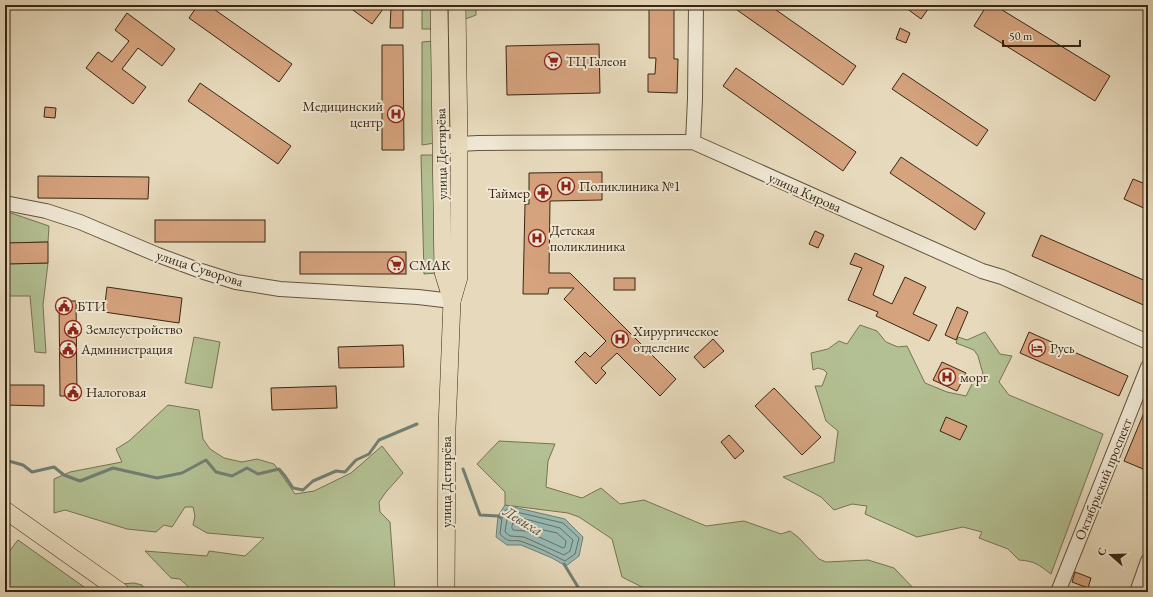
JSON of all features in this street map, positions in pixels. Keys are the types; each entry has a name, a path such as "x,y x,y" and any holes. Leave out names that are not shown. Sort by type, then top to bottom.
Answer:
{"main road":[{"name":"улица Дегтярёва","path":"439,5 443,272 452,301"},
{"name":"улица Дегтярёва","path":"446,592 447,428 452,301 459,277 457,5"},
{"path":"5,510 121,592"}],"street":[{"path":"693,142 696,5"},
{"name":"улица Кирова","path":"441,148 459,144 478,143 693,142 982,271 1002,277 1148,342"},
{"name":"улица Суворова","path":"5,203 46,211 80,222 158,255 236,282 280,289 418,296 452,301"},
{"name":"Октябрьский проспект","path":"1058,592 1148,366"},
{"path":"1137,592 1148,561"}],"green space":[{"path":"422,5 434,5 434,29 422,29"},
{"path":"463,5 476,5 476,15 463,20"},
{"path":"445,38 451,38 452,137 447,137"},
{"path":"434,41 435,143 422,145 422,42"},
{"path":"421,155 435,155 437,273 424,274"},
{"path":"5,211 49,226 48,242 5,243"},
{"path":"48,263 43,305 46,353 35,352 30,296 5,296 5,264"},
{"path":"860,325 877,331 886,342 898,347 907,346 925,383 947,392 966,396 974,380 983,374 978,356 974,350 956,343 958,337 967,340 985,332 1000,354 1012,356 999,382 1009,395 1103,434 1051,574 1036,564 1029,561 1019,560 1008,549 979,538 982,532 963,527 917,537 865,514 867,506 852,504 834,510 821,497 783,477 834,462 838,431 826,421 815,386 822,386 827,373 818,368 813,370 811,353 828,349 839,341 847,344"},
{"path":"194,337 220,342 212,388 185,383"},
{"path":"168,405 199,410 203,439 210,449 224,458 242,462 257,459 274,464 295,494 314,491 351,473 382,446 403,473 379,502 380,512 390,522 396,592 193,591 180,579 171,578 145,551 207,556 209,551 245,556 264,538 207,533 193,525 195,516 193,507 185,507 172,527 164,525 156,532 127,529 65,510 54,513 54,479 70,472 122,462 116,449 129,441"},
{"path":"499,441 555,444 548,461 546,487 582,498 601,488 620,504 644,500 706,526 744,521 781,534 790,531 798,537 819,559 826,562 868,560 894,568 917,592 652,592 622,577 612,539 579,517 568,513 505,505 505,492 477,464"},
{"path":"18,540 91,592 5,592 5,557"},
{"path":"134,583 142,585 147,592 132,592 121,584"}],"water":[{"path":"505,505 565,519 583,537 579,556 566,566 552,558 521,545 507,545 496,537 498,516"}],"building":[{"path":"198,5 208,5 292,64 279,82 189,18"},
{"path":"346,5 386,5 372,24"},
{"path":"649,5 674,5 674,59 678,59 677,93 648,92 648,74 655,74 656,58 649,58"},
{"path":"730,5 769,5 856,66 843,85"},
{"path":"902,5 931,5 921,19"},
{"path":"987,5 994,5 1110,76 1095,101 974,26"},
{"path":"391,8 403,8 403,28 390,28"},
{"path":"127,13 175,49 162,66 138,48 122,69 146,87 133,104 86,68 98,52 112,62 129,41 115,30"},
{"path":"900,28 910,33 906,43 896,39"},
{"name":"ТЦ Галеон","path":"599,44 600,93 507,95 506,46"},
{"path":"382,45 403,45 404,150 382,150"},
{"path":"736,68 856,152 843,171 723,86"},
{"path":"903,73 988,130 977,146 892,89"},
{"path":"200,83 291,146 278,164 188,101"},
{"path":"45,107 56,108 55,118 44,117"},
{"path":"901,157 985,213 975,230 890,173"},
{"path":"602,172 602,200 550,201 549,273 570,273 676,379 660,396 617,353 601,368 606,373 596,384 575,362 585,352 590,357 606,341 564,299 574,288 549,288 548,294 523,294 525,204 529,204 529,173"},
{"path":"38,176 149,177 148,199 38,198"},
{"path":"1133,179 1148,185 1148,210 1124,199"},
{"path":"155,220 265,220 265,242 155,242"},
{"path":"815,231 824,235 818,248 809,244"},
{"path":"1041,235 1148,282 1148,307 1032,256"},
{"path":"48,242 48,263 5,264 5,243"},
{"path":"300,252 406,252 406,274 300,274"},
{"path":"855,253 884,266 873,295 892,304 905,277 926,287 913,314 937,325 929,341 876,316 878,312 848,300 862,268 850,264"},
{"path":"614,278 635,278 635,290 614,290"},
{"path":"107,287 182,298 179,323 104,312"},
{"name":"Администрация","path":"59,301 76,301 77,396 60,396"},
{"path":"957,307 968,312 956,340 945,335"},
{"path":"1029,332 1128,376 1119,396 1020,353"},
{"path":"713,339 724,351 704,368 694,357"},
{"path":"403,345 404,367 339,368 338,347"},
{"name":"морг","path":"942,362 966,373 957,391 933,380"},
{"path":"5,385 44,385 44,406 5,405"},
{"path":"336,386 337,408 272,410 271,388"},
{"path":"774,388 821,437 802,455 755,406"},
{"path":"1148,403 1148,471 1124,461"},
{"path":"946,417 967,426 960,440 940,431"},
{"path":"729,435 744,451 735,459 721,442"},
{"path":"1075,572 1091,578 1088,588 1072,582"}],"waterway":[{"name":"Левиха","path":"5,460 23,465 32,472 54,467 64,475 80,481 113,468 157,478 182,473 206,460 216,472 232,476 247,468 258,474 279,469 293,488 303,490 313,481 336,471 345,472 356,460 369,454 379,440 417,424"},
{"name":"Левиха","path":"463,469 480,515 498,516 501,518"},
{"name":"Левиха","path":"564,564 581,592"}],"place":[{"name":"ТЦ Галеон","path":"553,61"},
{"name":"Медицинский центр","path":"396,114"},
{"name":"Поликлиника №1","path":"566,186"},
{"name":"Таймер","path":"543,193"},
{"name":"Детская поликлиника","path":"537,238"},
{"name":"СМАК","path":"396,265"},
{"name":"БТИ","path":"64,306"},
{"name":"Землеустройство","path":"73,329"},
{"name":"Хирургическое отделение","path":"620,339"},
{"name":"Русь","path":"1037,348"},
{"name":"Администрация","path":"68,349"},
{"name":"морг","path":"947,377"},
{"name":"Налоговая","path":"73,392"}]}
